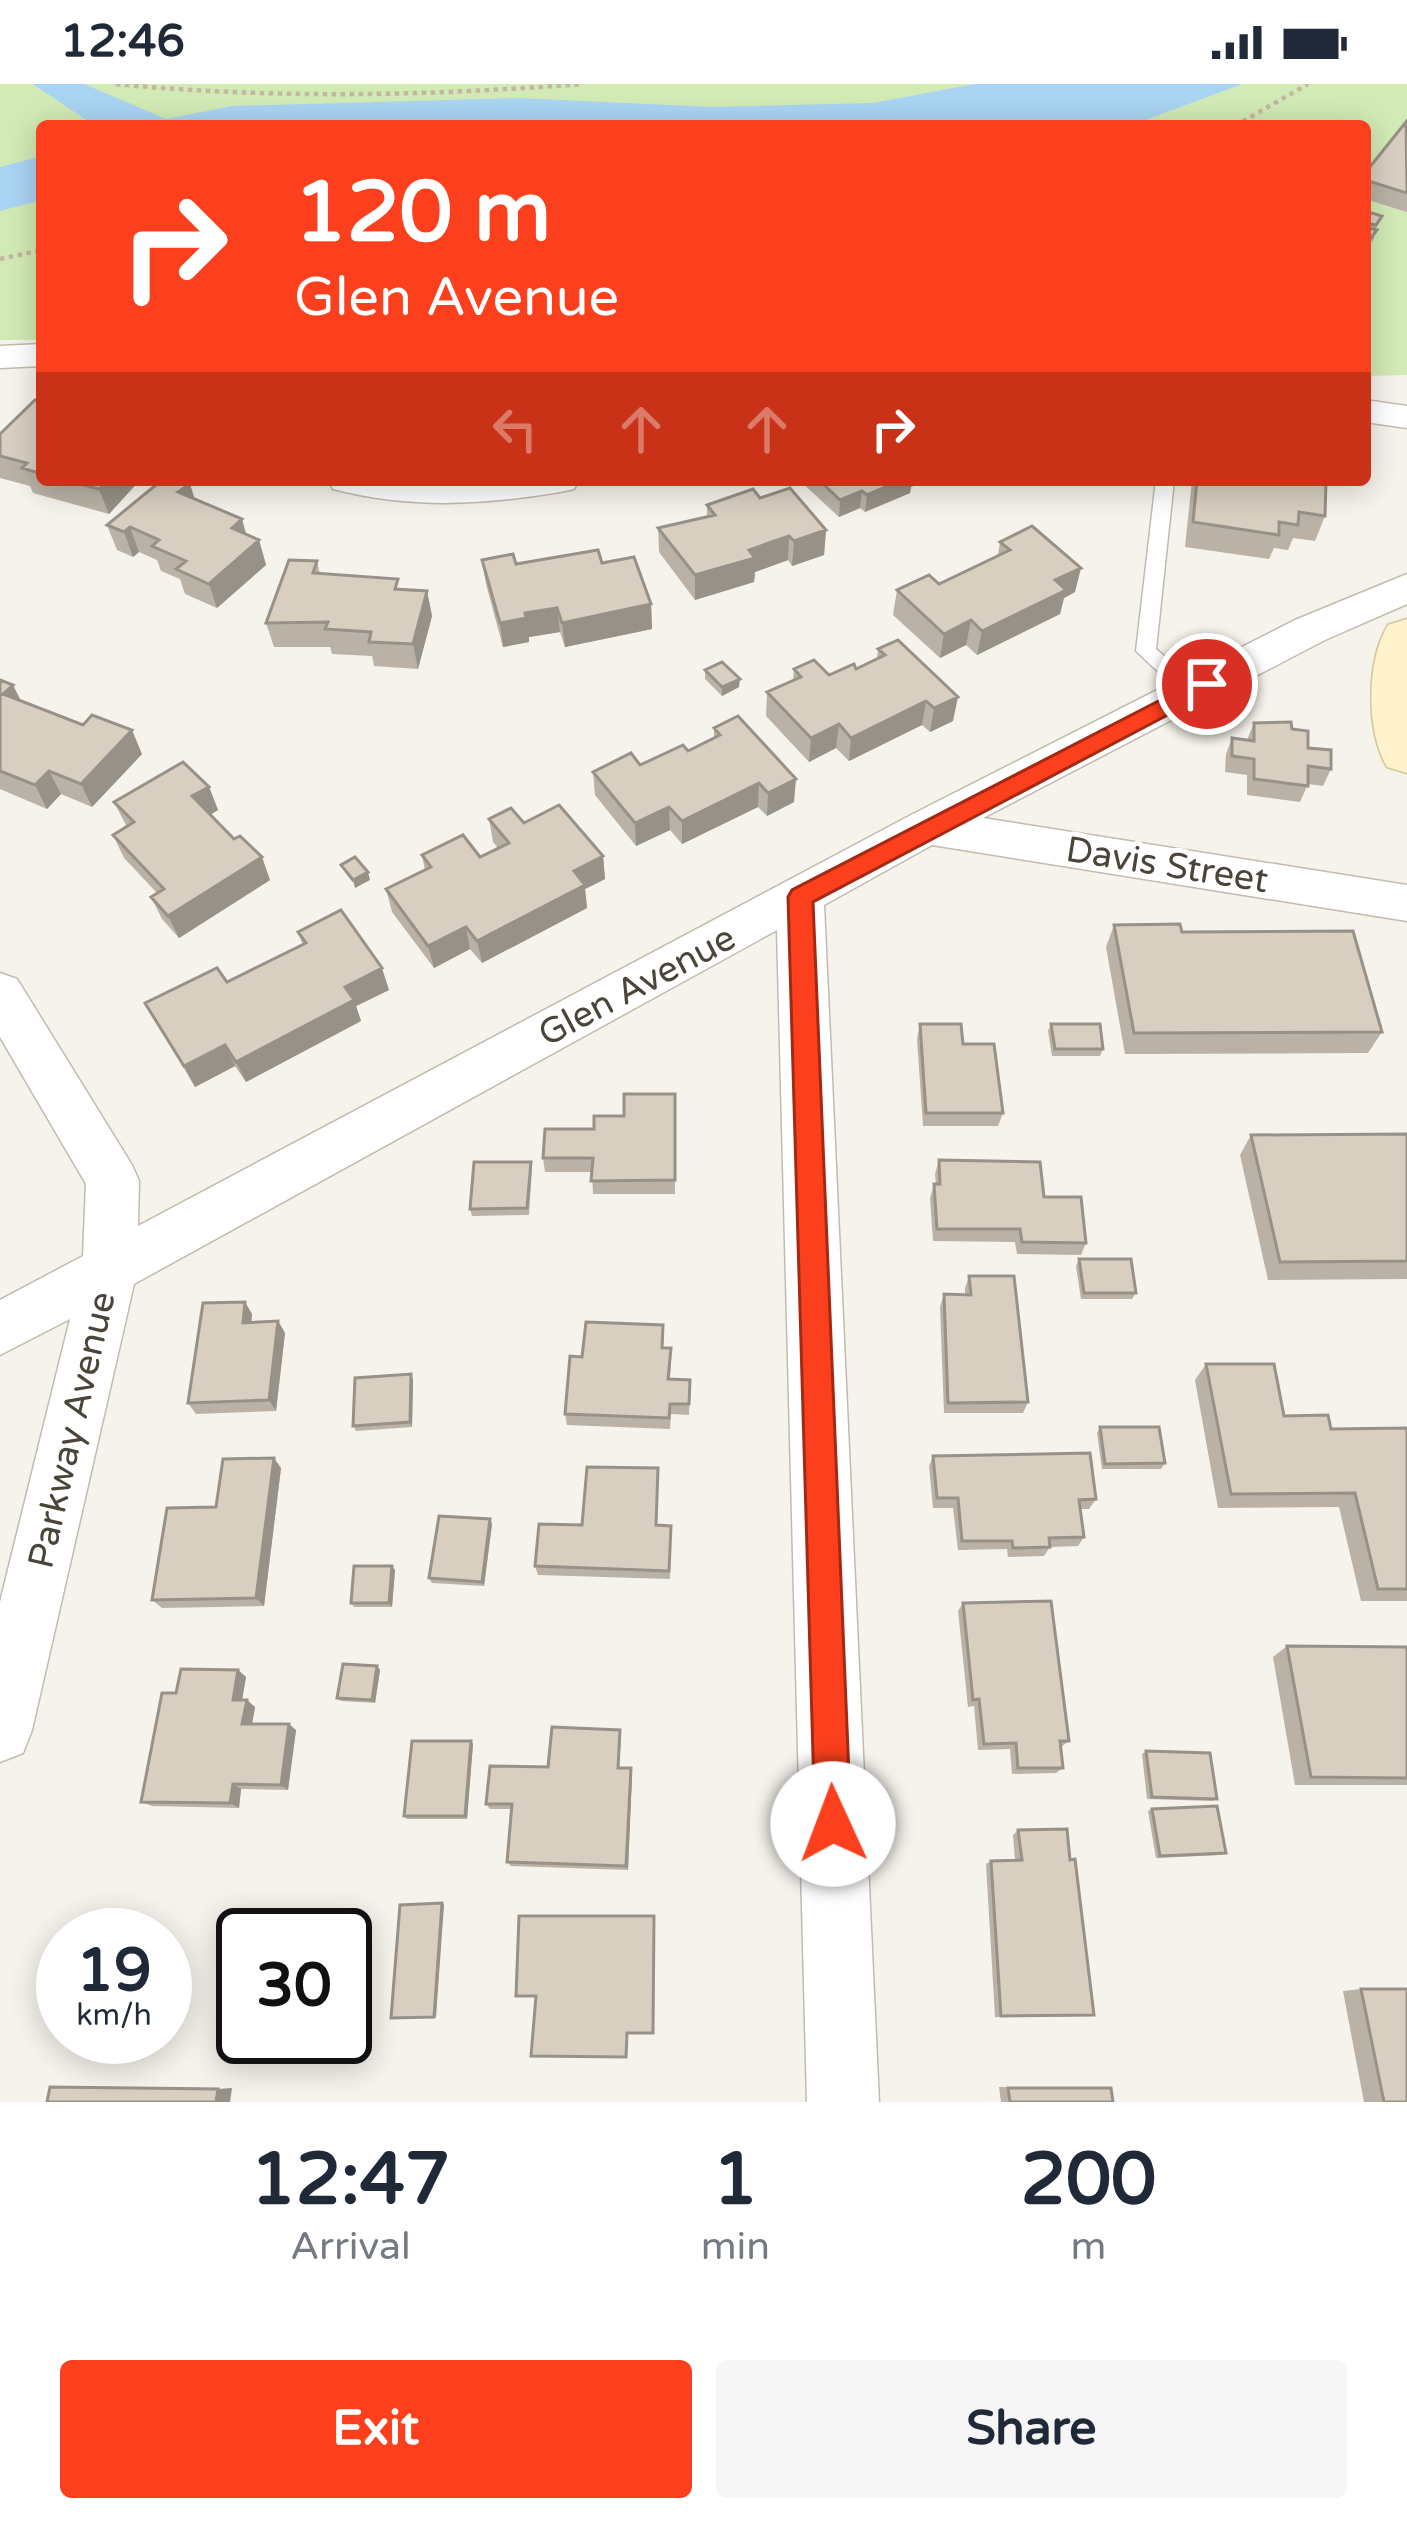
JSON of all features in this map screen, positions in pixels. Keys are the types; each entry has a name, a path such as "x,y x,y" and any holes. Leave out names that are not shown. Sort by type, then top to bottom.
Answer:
{"main road":[{"path":"1407,638 1400,680 1407,752"}],"street":[{"path":"0,356 36,355"},
{"path":"1371,413 1407,417"},
{"path":"368,486 484,493 525,486"},
{"name":"Glen Avenue","path":"0,1329 927,827 1310,630 1407,589"},
{"name":"Davis Street","path":"927,827 1407,903"},
{"path":"800,897 843,2102"},
{"name":"Parkway Avenue","path":"0,994 113,1181 110,1270 0,1730"}],"lane":[{"path":"1164,486 1146,651 1191,692"}],"path":[{"path":"116,84 223,97 365,97 583,84"},
{"path":"1245,120 1308,84"},
{"path":"0,259 36,251"}],"green space":[{"path":"0,84 1407,84 1407,375 1371,376 1371,120 36,120 36,340 0,340"}],"water":[{"path":"33,84 84,84 166,119 232,106 520,98 711,107 873,103 975,84 1242,84 1146,120 86,120"},
{"path":"36,158 36,202 0,211 0,167"}],"building":[{"path":"1406,122 1407,193 1371,182 1371,166"},
{"path":"36,400 36,472 22,468 27,463 0,456 0,434"},
{"path":"155,486 187,486 178,492 242,519 232,528 259,540 209,584 176,569 186,561 152,546 159,540 130,527 124,532 107,525"},
{"path":"825,486 888,486 867,495 862,491 840,500"},
{"path":"1196,486 1326,486 1325,516 1299,512 1298,525 1279,522 1279,535 1193,522"},
{"path":"790,488 826,530 749,550 755,558 695,575 658,528 715,515 707,505 753,489 760,498"},
{"path":"1032,526 1081,568 1055,580 1066,590 982,631 971,620 944,634 897,590 929,575 939,584 1010,550 1000,542"},
{"path":"598,550 602,563 634,557 651,604 562,623 557,608 500,623 482,560 513,554 516,564"},
{"path":"289,560 317,561 313,573 398,579 395,589 427,591 413,644 369,642 371,632 325,629 328,622 266,623"},
{"path":"898,640 958,697 934,708 926,701 851,738 839,724 811,738 767,692 801,677 794,669 814,660 829,675 854,664 856,669 885,655 878,649"},
{"path":"722,662 740,679 722,687 705,670"},
{"path":"0,680 13,685 3,694 83,725 92,715 132,730 81,784 49,771 35,785 0,771"},
{"path":"738,716 796,779 768,793 759,783 682,821 669,807 635,823 593,772 631,753 640,765 683,745 688,751 720,735 714,728"},
{"path":"1291,722 1292,729 1308,731 1308,748 1331,750 1331,769 1308,766 1308,786 1254,779 1254,759 1232,756 1232,738 1254,741 1254,723"},
{"path":"183,762 209,787 192,796 234,839 240,836 262,857 168,916 151,897 164,889 113,835 134,822 114,802"},
{"path":"559,805 603,856 574,871 585,885 477,941 466,927 428,946 386,889 431,867 422,855 463,835 480,857 509,843 489,819 511,808 524,823"},
{"path":"355,857 368,872 353,880 341,865"},
{"path":"341,910 382,968 345,987 354,1000 236,1062 225,1045 184,1066 145,1003 217,968 227,982 306,943 298,932"},
{"path":"1180,924 1182,932 1353,931 1382,1032 1134,1033 1114,925"},
{"path":"920,1024 961,1024 963,1044 994,1044 1003,1113 926,1113"},
{"path":"1051,1024 1100,1024 1103,1049 1055,1049"},
{"path":"624,1094 675,1094 675,1180 591,1181 593,1158 543,1158 545,1129 594,1129 594,1116 624,1116"},
{"path":"1407,1134 1407,1261 1280,1262 1251,1135"},
{"path":"939,1160 1040,1162 1044,1197 1081,1197 1086,1243 1022,1242 1020,1229 937,1229 934,1184 940,1184"},
{"path":"474,1162 531,1162 527,1208 470,1209"},
{"path":"1079,1259 1131,1259 1136,1293 1084,1293"},
{"path":"969,1276 1014,1276 1028,1402 948,1403 944,1294 971,1295"},
{"path":"245,1302 243,1323 278,1321 269,1400 188,1403 203,1303"},
{"path":"586,1322 663,1325 662,1348 671,1348 668,1379 690,1380 689,1404 670,1404 669,1418 565,1414 570,1356 582,1357"},
{"path":"1206,1364 1274,1364 1284,1416 1328,1415 1331,1429 1407,1428 1407,1589 1378,1589 1355,1493 1231,1494"},
{"path":"411,1374 410,1422 353,1426 355,1378"},
{"path":"1100,1427 1159,1427 1165,1463 1105,1464"},
{"path":"1090,1453 1096,1499 1079,1500 1084,1537 1049,1538 1050,1547 962,1541 958,1498 937,1498 933,1456"},
{"path":"274,1458 256,1598 152,1600 167,1508 216,1507 223,1459"},
{"path":"587,1467 658,1468 656,1525 671,1526 669,1571 535,1566 539,1524 582,1525"},
{"path":"439,1516 490,1519 482,1582 429,1578"},
{"path":"354,1566 392,1566 389,1603 351,1603"},
{"path":"1051,1601 1069,1741 1060,1741 1063,1768 1018,1768 1016,1743 984,1744 979,1699 973,1700 963,1603"},
{"path":"1287,1646 1407,1647 1407,1778 1311,1777"},
{"path":"343,1664 377,1666 372,1700 337,1698"},
{"path":"181,1669 238,1670 233,1700 247,1700 242,1724 289,1724 281,1785 233,1784 230,1803 141,1802 162,1693 176,1693"},
{"path":"552,1727 620,1730 618,1768 631,1768 626,1866 507,1862 512,1804 486,1804 490,1766 548,1767"},
{"path":"412,1741 471,1741 465,1816 404,1816"},
{"path":"1146,1751 1210,1753 1217,1799 1152,1797"},
{"path":"1217,1806 1226,1853 1160,1856 1152,1809"},
{"path":"1067,1829 1070,1860 1075,1859 1094,2015 1001,2016 991,1861 1022,1860 1018,1830"},
{"path":"442,1903 434,2017 391,2018 400,1905"},
{"path":"519,1916 654,1916 653,2033 627,2033 626,2057 531,2056 536,1996 516,1996"},
{"path":"1361,1989 1407,1989 1407,2102 1384,2102"},
{"path":"50,2087 218,2089 216,2102 47,2102"},
{"path":"1008,2088 1111,2088 1113,2102 1010,2102"}],"route":[{"path":"833,1824 800,897 1207,684"}]}
